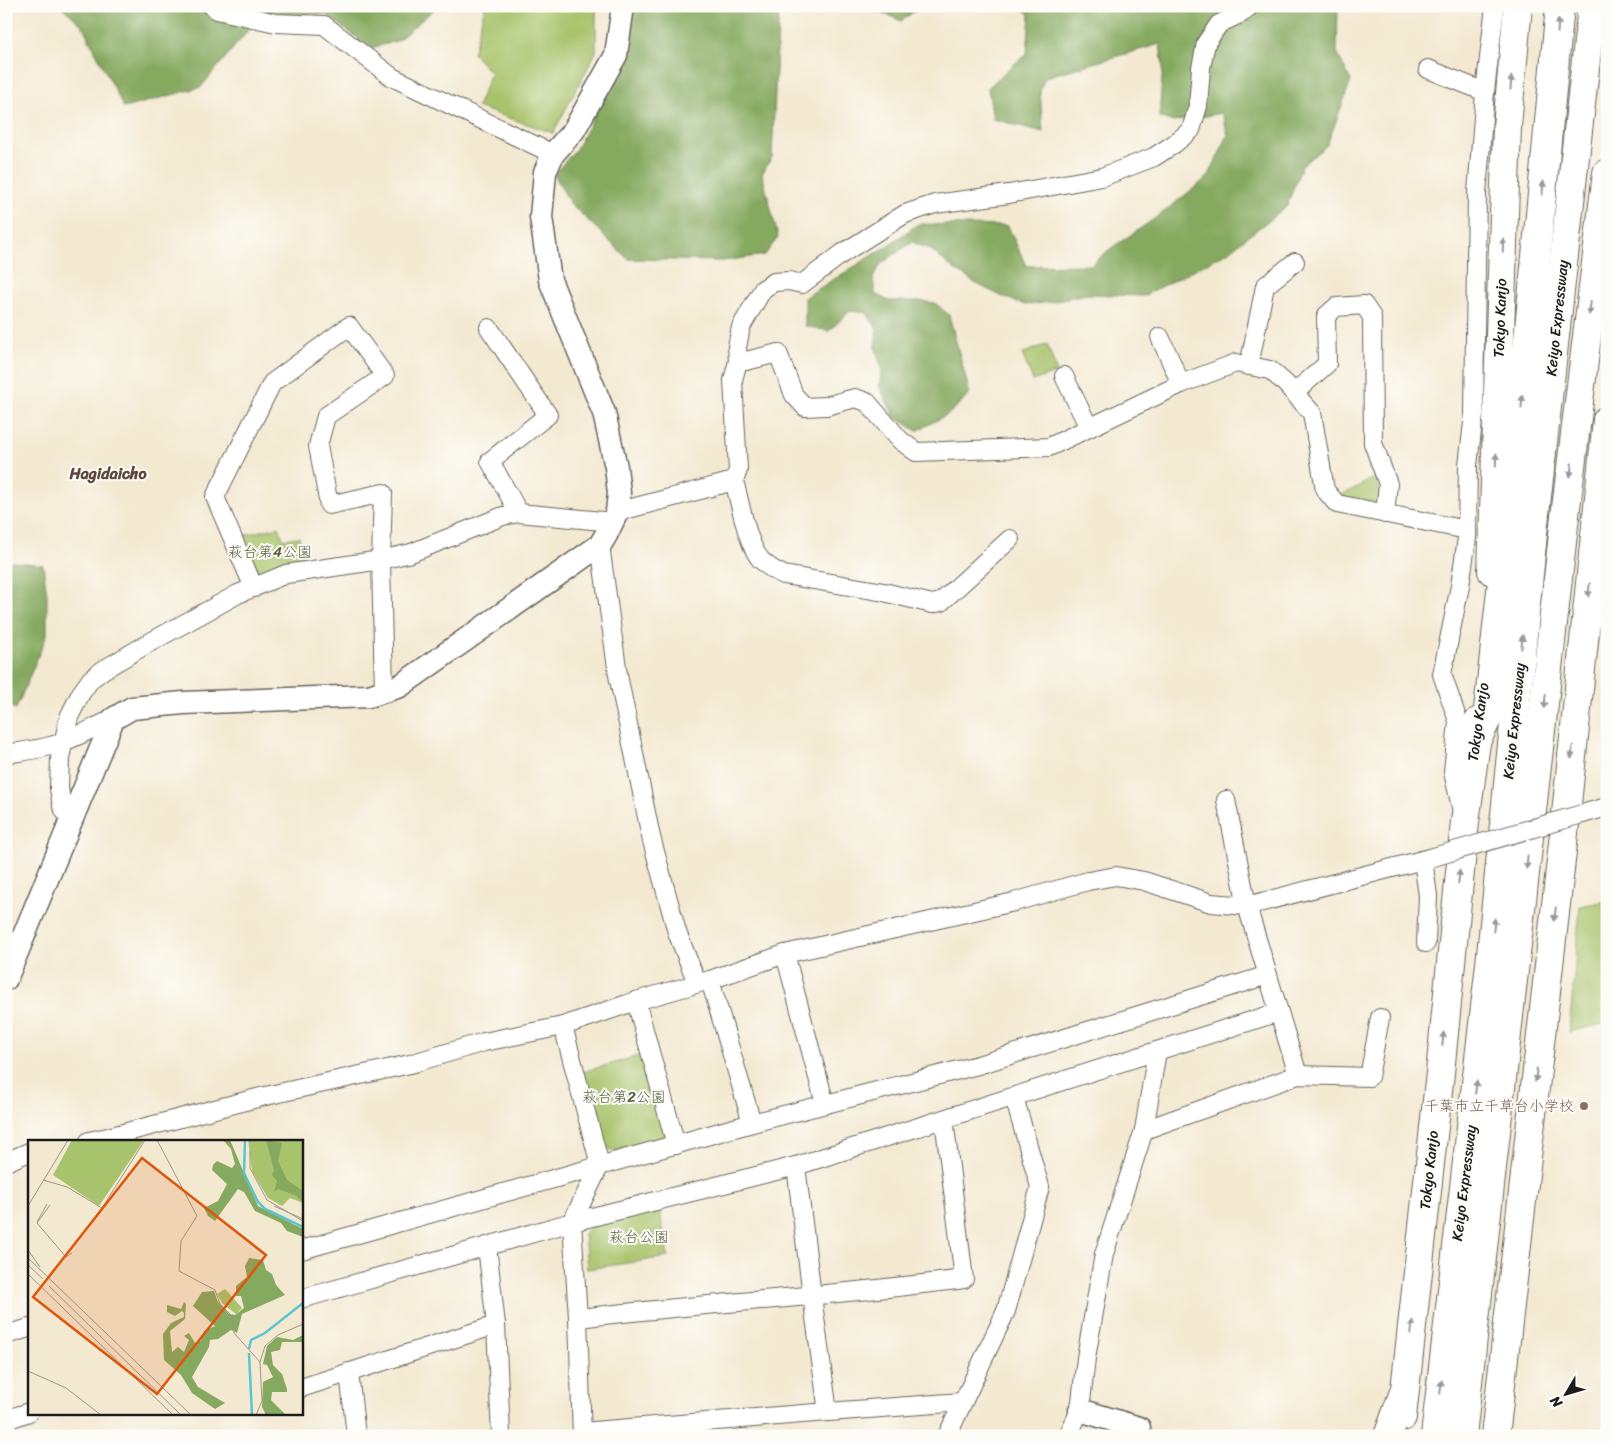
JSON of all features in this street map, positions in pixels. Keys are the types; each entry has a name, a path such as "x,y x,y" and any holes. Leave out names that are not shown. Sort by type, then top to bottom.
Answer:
{"highway":[{"name":"Tokyo Kanjo","path":"1400,1436 1440,1073 1465,822 1485,671 1492,592 1507,126 1518,6"},
{"path":"1476,744 1487,719 1525,371 1560,6"},
{"name":"Keiyo Expressway","path":"1435,1436 1490,964 1535,514 1592,6"},
{"name":"Keiyo Expressway","path":"1462,1436 1566,506 1607,173"},
{"path":"1495,1436 1562,852 1607,420"},
{"path":"1502,1373 1514,1400 1512,1436"},
{"path":"1388,1436 1404,1392"}],"street":[{"path":"212,6 217,10 276,23 324,25 392,77 552,154"},
{"path":"6,754 64,742 132,708 369,696 384,693 400,686 600,545 615,517 619,493 616,467 604,413 550,280 541,217 545,172 552,154 574,130 616,55 623,6"},
{"path":"1010,539 941,602 932,604 884,592 784,575 772,569 760,559 754,548 734,481 738,470 733,380 738,361 737,348 741,327 763,289 774,282 789,281 802,284 851,248 905,214 934,204 1009,194 1102,177 1154,157 1191,130 1198,106 1200,68 1206,43 1219,24 1242,13 1250,6"},
{"path":"1465,822 1454,772 1458,721 1442,674 1460,586 1467,530 1468,465 1474,414 1477,193 1494,6"},
{"path":"1428,69 1485,92"},
{"path":"1249,366 1264,286 1295,262"},
{"path":"1294,393 1326,364 1326,316 1336,308 1364,305 1372,316 1373,443 1388,484 1385,514"},
{"path":"254,588 215,497 272,383 349,326 385,376 326,416 318,446 329,505 383,493 381,560 384,693"},
{"path":"489,328 548,415 490,461 519,513"},
{"path":"1160,337 1181,384"},
{"path":"738,361 746,361 778,353 794,395 805,407 826,406 855,398 867,402 900,440 916,452 1049,447 1181,384 1236,363 1270,370 1312,413 1325,490 1337,504 1467,530"},
{"path":"1064,376 1089,428"},
{"path":"70,820 62,806 59,788 60,758 69,717 81,693 91,679 103,670 238,594 286,574 381,560 411,553 503,516 519,513 615,517 734,481"},
{"path":"600,545 618,675 651,837 677,932 703,982 752,1123"},
{"path":"6,979 113,719"},
{"path":"1226,800 1248,906 1298,1075"},
{"path":"94,1140 261,1097 410,1064 484,1042 563,1026 785,954 1014,902 1088,881 1116,876 1144,881 1211,903 1248,906 1426,859 1607,807"},
{"path":"1426,859 1428,896 1426,943"},
{"path":"785,954 825,1104"},
{"path":"302,1250 752,1123 978,1065 1268,975"},
{"path":"636,1002 676,1145"},
{"path":"302,1299 572,1222 796,1166 1279,1012"},
{"path":"1144,1130 1298,1075 1369,1077 1380,1018"},
{"path":"563,1026 600,1165 572,1222 578,1318 582,1436"},
{"path":"1068,1436 1080,1410 1086,1358 1104,1254 1144,1130 1157,1052"},
{"path":"947,1436 1006,1311 1040,1187 1014,1097"},
{"path":"578,1318 886,1289 964,1279 944,1120"},
{"path":"6,1162 28,1152"},
{"path":"796,1166 828,1412"},
{"path":"487,1246 496,1325 501,1436"},
{"path":"302,1388 496,1325"},
{"path":"6,1334 28,1328"},
{"path":"349,1372 356,1436"},
{"path":"590,1436 593,1431 962,1402"},
{"path":"1080,1410 1139,1428 1137,1436"},
{"path":"8,1436 6,1420 28,1412"}],"green space":[{"path":"61,6 438,6 397,41 371,48 325,14 261,15 201,87 124,108 82,25"},
{"path":"485,6 596,6 596,52 553,133 477,107 491,73 473,54"},
{"path":"624,6 779,6 772,157 762,174 778,237 765,255 723,261 628,259 570,203 554,174 576,149 612,82"},
{"path":"870,6 922,6 901,21"},
{"path":"1019,6 1338,6 1337,53 1351,81 1327,145 1302,165 1287,206 1228,252 1143,296 1086,294 1051,302 1025,305 975,283 951,267 930,249 912,242 881,264 873,278 875,294 889,301 935,303 949,315 970,394 950,413 917,431 894,416 879,386 882,369 875,347 877,329 867,313 850,311 829,331 805,326 805,297 883,249 918,224 1008,226 1026,266 1091,265 1110,249 1160,215 1208,177 1228,135 1222,113 1173,122 1159,117 1163,66 1160,44 1045,77 1040,90 1043,132 993,119 988,88 1027,54 1030,15"},
{"path":"1047,344 1057,372 1033,381 1022,354"},
{"path":"1376,477 1381,493 1380,507 1336,498"},
{"name":"萩台第4公園","path":"279,527 283,539 299,537 304,562 265,572 257,570 245,535"},
{"path":"6,561 43,565 47,595 47,635 16,709 6,705"},
{"path":"1607,901 1607,1023 1569,1032 1580,906"},
{"name":"萩台第2公園","path":"646,1054 669,1136 613,1152 602,1142 579,1073"},
{"name":"萩台公園","path":"659,1207 668,1257 587,1269 584,1233 591,1226"}],"place":[{"name":"千葉市立千草台小学校","path":"1584,1106"}],"district":[{"name":"Hagidaicho","path":"108,473"}]}
